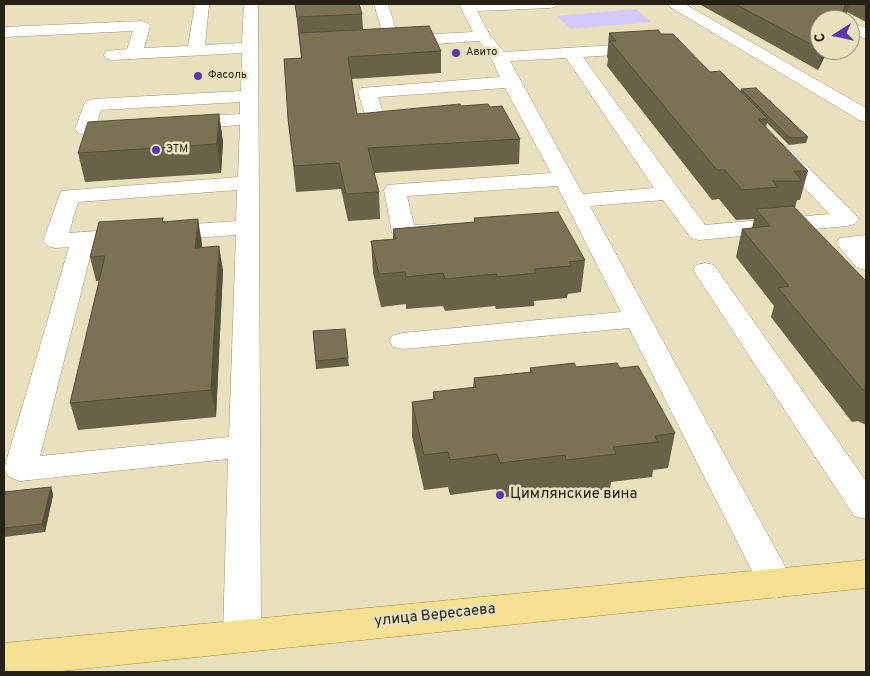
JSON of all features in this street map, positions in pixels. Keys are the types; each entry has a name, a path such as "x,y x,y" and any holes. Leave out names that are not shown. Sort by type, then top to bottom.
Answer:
{"main road":[{"name":"улица Вересаева","path":"4,660 866,574"}],"lane":[{"path":"196,51 202,4"},
{"path":"242,636 251,4"},
{"path":"381,4 392,42"},
{"path":"550,4 467,6 484,36 499,57 511,82 519,112 637,319 776,583"},
{"path":"681,4 866,116"},
{"path":"4,32 142,26 134,54"},
{"path":"374,43 484,36"},
{"path":"499,57 669,47"},
{"path":"112,55 250,48"},
{"path":"571,53 699,233 847,219 766,136"},
{"path":"424,119 376,123 367,92 511,82"},
{"path":"143,126 85,129 93,105 249,108"},
{"path":"162,125 249,108"},
{"path":"248,183 69,196 55,241 248,227"},
{"path":"452,230 404,233 395,190 573,206 669,193"},
{"path":"83,239 20,469 245,446"},
{"path":"866,242 848,243 866,263"},
{"path":"705,270 857,479 866,506"},
{"path":"403,341 637,319"}],"shaded area":[{"path":"636,9 651,22 570,29 557,16"}],"building":[{"path":"295,4 359,4 362,14 297,17"},
{"path":"735,4 846,4 843,10 810,10 810,44"},
{"path":"429,26 441,51 348,57 357,114 460,104 461,106 488,104 490,107 502,106 520,139 368,148 379,192 346,194 339,163 294,166 288,119 284,59 302,58 299,33"},
{"path":"658,30 661,34 673,34 710,72 720,71 768,119 758,119 808,171 794,171 802,181 772,181 778,187 742,190 725,170 717,170 610,41 616,41 609,33"},
{"path":"756,88 808,137 790,138 741,89"},
{"path":"219,114 217,144 78,153 88,122"},
{"path":"793,206 866,281 866,390 863,390 778,288 789,286 742,229 770,226 756,209"},
{"path":"558,212 585,260 569,262 571,266 534,269 536,273 497,277 496,274 445,279 443,273 406,277 405,272 379,274 371,241 396,239 393,229 475,222 474,218"},
{"path":"163,218 162,222 198,219 195,248 219,246 211,390 70,403 105,256 90,257 99,222"},
{"path":"345,329 348,358 316,361 313,331"},
{"path":"574,363 576,367 617,363 620,368 638,366 675,433 655,436 658,442 613,447 616,454 566,460 565,455 500,463 497,454 450,460 448,452 424,455 412,402 435,399 433,392 476,387 474,378 532,372 530,368"},
{"path":"51,487 42,524 4,528 4,492"}],"place":[{"name":"Авито","path":"456,53"},
{"name":"Фасоль","path":"198,76"},
{"name":"ЭТМ","path":"156,150"},
{"name":"Цимлянские вина","path":"500,495"}]}
